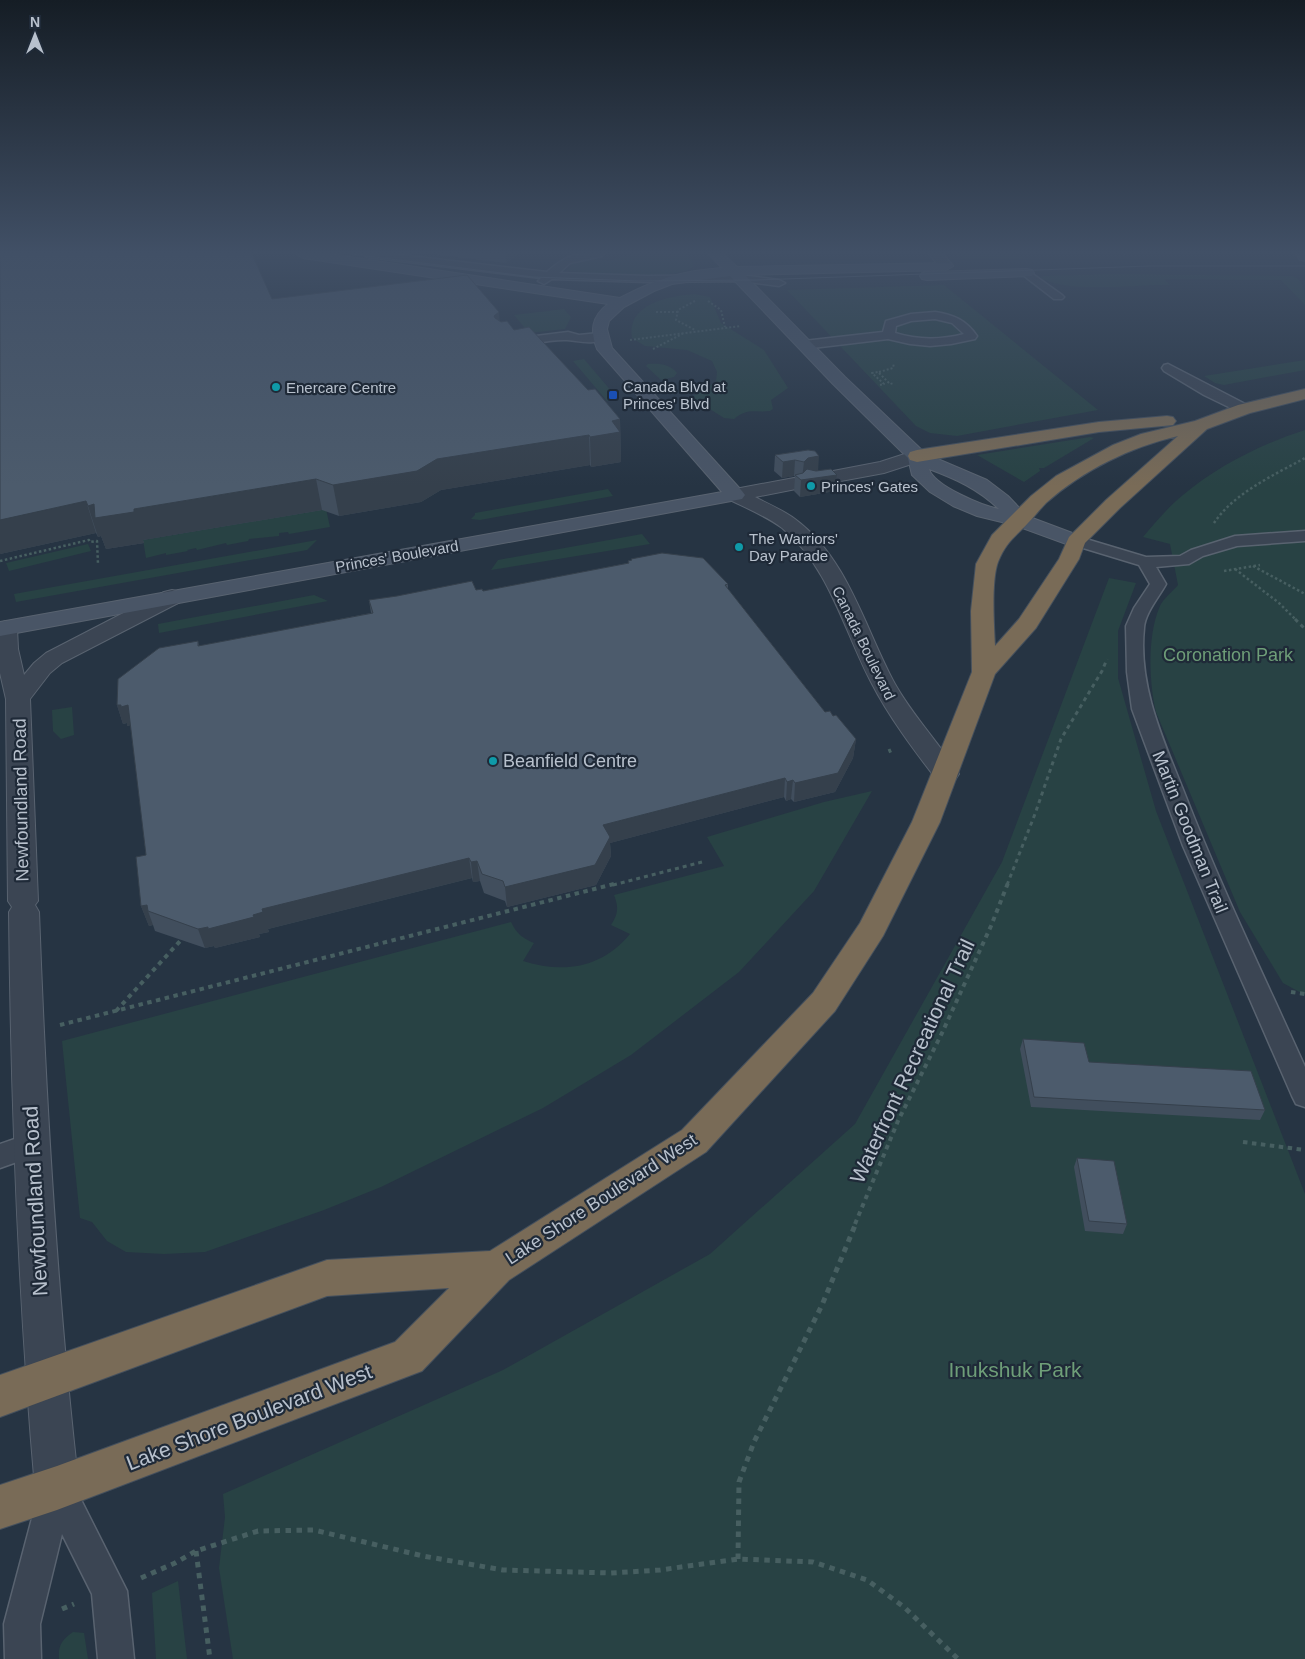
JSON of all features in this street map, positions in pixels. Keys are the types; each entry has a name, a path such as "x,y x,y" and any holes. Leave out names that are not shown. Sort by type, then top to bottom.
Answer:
{"highway":[{"name":"Lake Shore Boulevard West","path":"984,672 982,611 987,564 999,539 1038,500 1063,480 1102,457 1147,438 1201,425 1244,409 1305,394"},
{"path":"917,456 1099,427 1221,417"},
{"name":"Lake Shore Boulevard West","path":"0,1507 57,1488 408,1357 496,1268 694,1141 824,1002 872,928 926,822 984,672 1028,623 1069,559 1076,541 1113,504 1201,425"},
{"name":"Lake Shore Boulevard West","path":"0,1396 327,1278 496,1268"}],"street":[{"path":"598,331 598,337"},
{"path":"792,331 917,456 921,475 937,488 984,512 1020,520 1076,541"},
{"name":"Canada Boulevard","path":"598,337 604,349 735,495 788,524 812,548 830,574 882,682 902,717 946,774"},
{"path":"814,480 887,466 917,456"},
{"name":"Princes' Boulevard","path":"3,628 786,485"},
{"name":"Newfoundland Road","path":"18,699 42,668 54,658 172,597"},
{"name":"Newfoundland Road","path":"3,628 18,699 24,906 27,1034 16,1151 57,1488"}],"lane":[{"path":"804,344 890,335 903,340 922,342 955,341 971,336 969,331"},
{"path":"508,348 568,344 578,339 598,337"},
{"path":"1168,368 1209,392 1244,409"},
{"path":"1076,541 1145,562 1183,561 1197,553 1235,541 1305,536"},
{"name":"Martin Goodman Trail","path":"1145,562 1158,584 1143,608 1135,626 1136,672 1142,709 1194,846 1305,1096"},
{"path":"23,1659 22,1624 57,1488"},
{"path":"57,1488 109,1590 116,1659"}],"path":[{"path":"630,340 693,331"},
{"path":"653,349 687,332"},
{"path":"884,384 872,373 893,368 894,363"},
{"path":"878,372 890,384"},
{"path":"877,385 894,383"},
{"path":"1212,527 1215,519 1227,508 1278,473 1305,458"},
{"path":"0,561 89,540 90,542 97,541 98,564"},
{"path":"1253,566 1305,594"},
{"path":"1235,569 1279,603 1305,629"},
{"name":"Waterfront Recreational Trail","path":"738,1559 739,1482 754,1442 822,1305 898,1121 942,1034 991,926 1035,814 1061,739 1102,671 1108,657"},
{"path":"27,1034 557,897 702,862"},
{"path":"115,1011 181,940"},
{"path":"1243,1142 1305,1150"},
{"path":"154,1572 196,1551 258,1532 314,1530 358,1538 423,1556 503,1570 650,1571 738,1559 813,1562 867,1580 904,1607 958,1659"},
{"path":"196,1551 210,1659"}],"green space":[{"path":"632,331 734,331 764,350 788,388 771,400 773,409 770,411 747,412 734,419 724,418 691,397 716,381 717,372 712,361 687,350 645,346 632,338"},
{"path":"826,331 1001,331 1098,410 957,436 930,433 916,426"},
{"path":"584,359 618,399 607,401 573,361"},
{"path":"1305,360 1305,370 1224,385 1215,383 1204,376"},
{"path":"648,364 664,365 677,373 674,377 661,380 646,366"},
{"name":"Coronation Park","path":"1305,430 1305,995 1283,983 1240,912 1156,712 1150,659 1153,631 1161,603 1178,585 1170,544 1143,537 1177,500 1196,484 1225,465 1256,449"},
{"path":"1090,437 1094,438 1044,468 1039,468 1040,471 1024,482 977,455"},
{"path":"608,489 613,496 480,520 471,519 475,513"},
{"path":"326,509 330,527 289,534 288,532 279,533 279,536 249,539 248,541 227,545 226,543 197,550 196,548 146,558 143,540"},
{"path":"642,534 650,544 491,570 498,560"},
{"path":"317,540 307,550 16,602 14,594"},
{"path":"88,544 91,551 9,571 6,563"},
{"name":"Inukshuk Park","path":"1109,578 1136,583 1118,631 1118,678 1156,811 1305,1194 1305,1659 233,1659 219,1568 225,1517 223,1494 503,1370 710,1254 855,1124 1002,862"},
{"path":"314,595 328,601 159,633 158,624"},
{"path":"72,707 74,735 61,739 53,731 52,710"},
{"path":"872,791 814,891 739,972 631,1055 543,1108 381,1187 324,1210 205,1252 164,1254 126,1252 107,1241 92,1222 80,1218 62,1041 511,922 520,935 534,943 523,961 538,965 567,967 595,961 619,945 630,934 611,925 617,911 614,895 724,866 707,837 824,802"},
{"path":"178,1581 187,1659 156,1659 152,1593"},
{"path":"73,1632 84,1633 88,1659 59,1659 61,1643"}],"building":[{"name":"Enercare Centre","path":"0,331 533,331 588,390 595,389 620,419 612,421 620,432 590,437 589,435 437,459 417,471 333,485 316,479 134,509 134,512 95,518 94,504 88,506 86,501 0,520"},
{"path":"808,450 815,451 819,456 808,458 804,462 795,460 783,462 775,455"},
{"path":"807,469 816,471 831,469 837,475 801,480 795,475 803,473"},
{"name":"Beanfield Centre","path":"662,553 703,558 728,584 725,585 825,712 830,711 833,716 836,715 856,739 838,773 795,783 793,780 787,782 785,778 603,825 610,837 595,865 505,887 503,881 482,874 477,861 471,862 469,858 262,909 263,912 253,915 254,917 208,929 208,927 198,929 148,911 147,905 141,906 136,857 146,855 128,705 121,707 121,705 117,705 118,679 159,648 198,641 198,646 373,613 369,600 472,581 476,590 482,589 483,591 629,563 628,561 631,559"},
{"path":"1023,1039 1084,1043 1089,1062 1251,1071 1265,1110 1034,1097"},
{"path":"1077,1158 1114,1161 1127,1224 1089,1221"}],"place":[{"name":"Enercare Centre","path":"276,387"},
{"name":"Canada Blvd at Princes' Blvd","path":"613,395"},
{"name":"Princes' Gates","path":"811,486"},
{"name":"The Warriors' Day Parade","path":"739,547"},
{"name":"Beanfield Centre","path":"493,761"}]}
